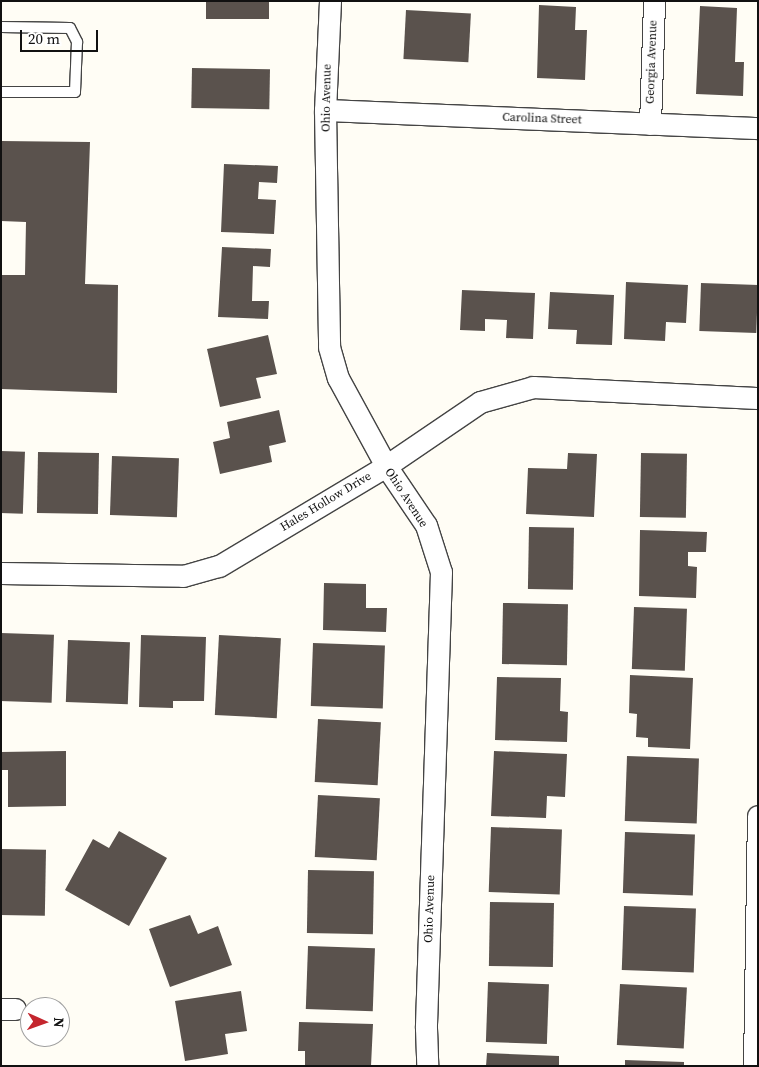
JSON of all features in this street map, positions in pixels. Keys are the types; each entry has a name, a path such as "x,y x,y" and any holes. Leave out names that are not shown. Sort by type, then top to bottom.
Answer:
{"street":[{"name":"Ohio Avenue","path":"330,1 326,110 329,347 338,378 386,466 426,525 441,572 426,1028 427,1066"},
{"name":"Georgia Avenue","path":"650,124 654,1"},
{"name":"Carolina Street","path":"326,110 758,128"},
{"name":"Hales Hollow Drive","path":"1,574 183,576 218,566 386,466 480,402 534,387 758,398"},
{"path":"754,1066 758,816"}],"lane":[{"path":"1,27 70,28 77,42 74,92 1,92"}],"building":[{"path":"206,1 269,1 269,19 206,19"},
{"path":"539,5 576,7 575,30 587,30 585,80 537,78"},
{"path":"700,6 737,8 735,62 744,62 743,96 696,94"},
{"path":"406,10 471,13 468,62 403,59"},
{"path":"192,68 270,69 269,109 191,108"},
{"path":"1,141 90,142 85,284 118,285 117,393 1,389 1,275 25,275 26,222 1,221"},
{"path":"224,164 278,166 277,183 259,182 258,199 276,200 274,234 221,232"},
{"path":"222,247 271,249 270,267 253,266 252,301 269,301 268,319 218,317"},
{"path":"626,282 688,285 686,323 666,322 665,341 624,339"},
{"path":"701,283 758,285 756,333 699,331"},
{"path":"462,290 535,293 533,339 506,338 507,320 485,319 485,331 460,330"},
{"path":"550,292 614,295 612,345 576,344 577,330 548,329"},
{"path":"268,335 277,374 256,378 261,398 220,407 207,349"},
{"path":"279,410 286,442 269,446 272,462 220,474 213,442 230,438 227,422"},
{"path":"1,451 25,452 23,514 1,513"},
{"path":"38,452 99,453 98,514 37,513"},
{"path":"568,453 597,454 594,517 526,514 528,468 567,469"},
{"path":"641,453 687,454 686,518 640,517"},
{"path":"112,456 179,458 177,517 110,515"},
{"path":"529,527 574,528 573,590 528,589"},
{"path":"640,530 707,532 706,552 688,552 688,566 697,567 696,598 639,596"},
{"path":"324,583 366,584 366,608 387,608 386,632 323,630"},
{"path":"503,603 568,604 567,665 502,664"},
{"path":"634,607 687,609 685,671 632,669"},
{"path":"1,633 54,635 52,703 1,701"},
{"path":"141,635 206,637 204,701 173,701 173,708 139,707"},
{"path":"219,635 281,638 277,718 215,715"},
{"path":"68,640 130,642 128,704 66,702"},
{"path":"313,643 385,646 383,708 311,706"},
{"path":"630,675 693,678 690,749 648,747 648,738 636,737 637,714 629,713"},
{"path":"497,677 561,678 560,711 568,712 567,742 495,740"},
{"path":"318,719 381,722 378,785 315,782"},
{"path":"66,751 66,806 8,807 8,770 1,770 1,752"},
{"path":"494,751 567,754 565,797 547,796 546,818 491,816"},
{"path":"627,756 699,759 697,823 625,821"},
{"path":"318,795 380,798 377,860 315,857"},
{"path":"491,827 562,829 560,894 489,892"},
{"path":"119,831 167,858 129,926 65,890 93,839 109,848"},
{"path":"625,832 695,834 693,895 623,893"},
{"path":"1,849 46,850 45,916 1,915"},
{"path":"308,870 374,871 373,934 307,933"},
{"path":"490,902 554,903 553,967 489,966"},
{"path":"624,906 696,909 694,972 622,970"},
{"path":"190,915 198,934 218,926 232,965 170,987 149,929"},
{"path":"308,946 375,948 373,1011 306,1009"},
{"path":"488,982 549,984 547,1044 486,1042"},
{"path":"620,984 687,988 684,1048 617,1045"},
{"path":"241,991 247,1031 225,1034 228,1054 185,1061 175,1001"},
{"path":"299,1022 373,1024 371,1066 305,1066 305,1051 298,1051"},
{"path":"487,1053 559,1056 559,1066 486,1066"},
{"path":"625,1060 684,1062 684,1066 625,1066"}]}
